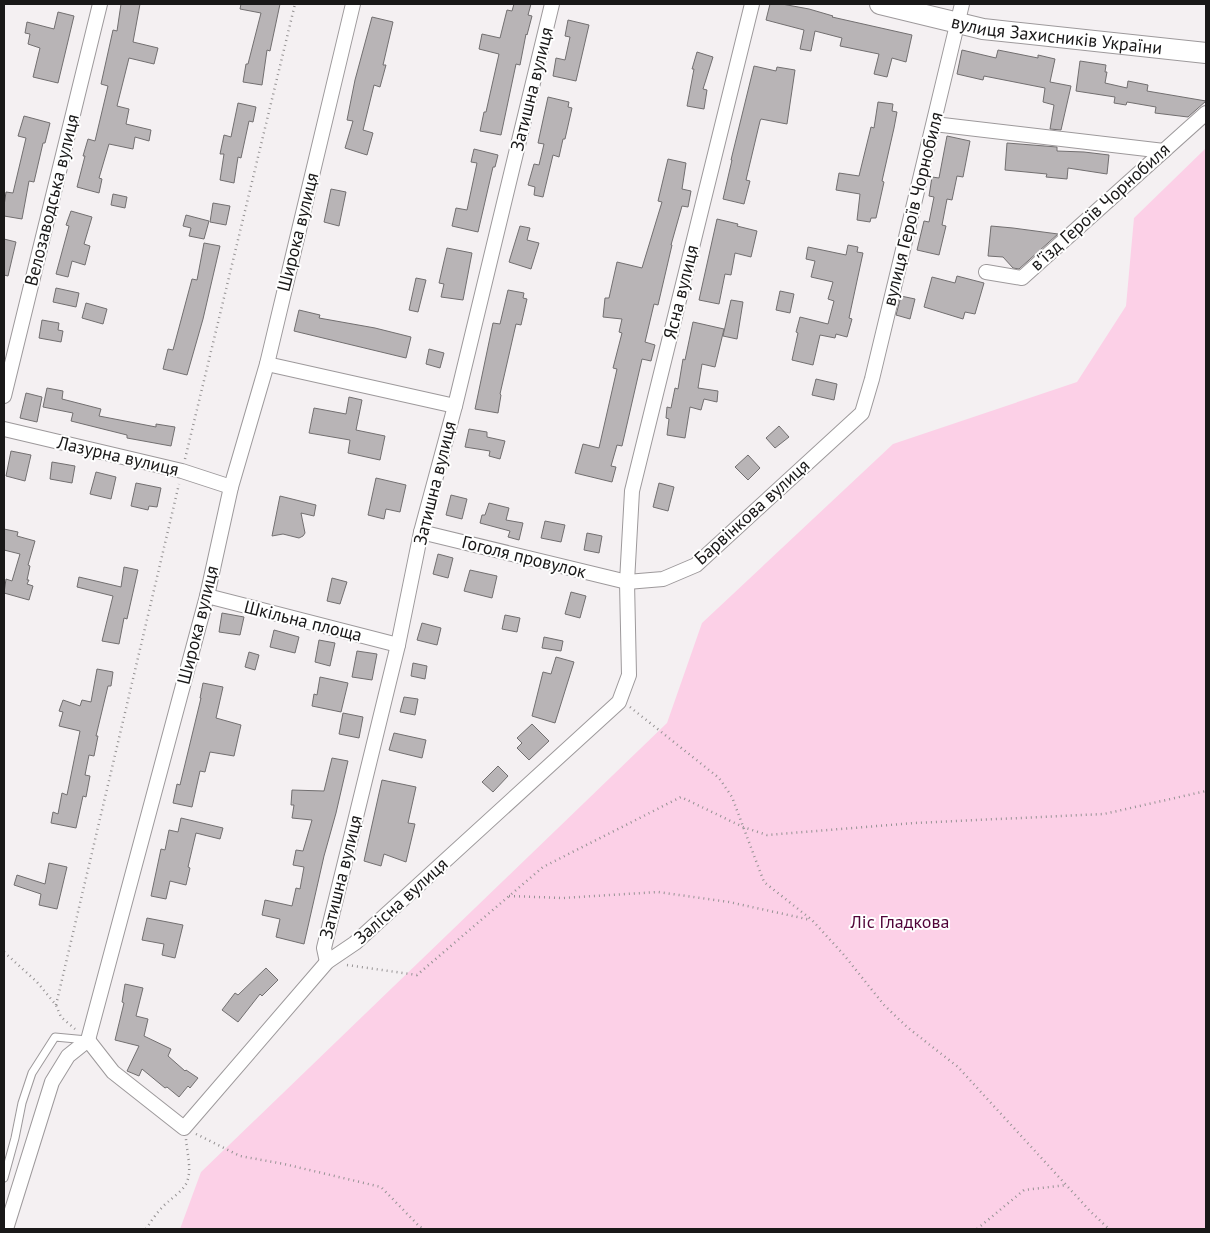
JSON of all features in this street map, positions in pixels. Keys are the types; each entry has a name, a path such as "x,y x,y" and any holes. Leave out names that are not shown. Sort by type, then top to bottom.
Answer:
{"street":[{"name":"Велозаводська вулиця","path":"4,396 100,4"},
{"name":"Широка вулиця","path":"88,1040 207,596 230,487 267,364 353,4"},
{"name":"Затишна вулиця","path":"327,962 324,948 398,645 421,532 454,406 552,4"},
{"name":"Ясна вулиця","path":"627,582 632,491 752,4"},
{"name":"вулиця Захисників України","path":"880,4 960,13 983,29 1206,53"},
{"name":"вулиця Героїв Чорнобиля","path":"862,413 872,379 960,13"},
{"name":"в'їзд Героїв Чорнобиля","path":"986,272 1022,278 1206,113"},
{"path":"934,124 1164,151"},
{"path":"267,364 454,406"},
{"name":"Барвінкова вулиця","path":"627,582 663,579 696,565 862,413"},
{"name":"Лазурна вулиця","path":"4,429 182,471 230,487"},
{"name":"Гоголя провулок","path":"421,532 627,582"},
{"name":"Залісна вулиця","path":"184,1128 327,962 354,944 619,702 629,674 627,582"},
{"name":"Шкільна площа","path":"207,596 398,645"},
{"path":"6,1229 52,1082 68,1056 88,1040 113,1072 184,1128"}],"lane":[{"path":"4,1178 22,1103 32,1073 42,1056 55,1037 88,1040"}],"path":[{"path":"56,1005 295,4"},
{"path":"619,702 634,709 720,778 732,797 764,882 812,920 844,955 884,1005 906,1027 958,1066 1067,1186 1109,1229"},
{"path":"327,962 417,975 543,867 681,797 743,827 767,835 914,823 1104,814 1206,791"},
{"path":"509,896 563,898 658,892 729,902 812,920"},
{"path":"4,952 37,982 56,1005 61,1017 88,1040"},
{"path":"146,1229 155,1215 167,1202 177,1195 187,1182 189,1159 184,1128"},
{"path":"184,1128 240,1156 380,1186 420,1228 424,1229"},
{"path":"977,1229 1024,1190 1067,1186"}],"green space":[{"name":"Ліс Гладкова","path":"1206,148 1206,1229 180,1229 201,1172 667,723 702,623 893,444 1077,382 1126,306 1134,218"}],"building":[{"path":"121,4 140,4 133,42 158,48 154,64 129,58 117,106 129,109 126,124 151,130 149,141 135,137 133,149 109,144 99,178 102,179 99,193 77,187 88,139 95,141 108,86 101,84 113,30 117,31"},
{"path":"241,4 280,4 270,51 267,50 262,85 243,82 246,64 248,64 261,13 240,9"},
{"path":"514,4 531,4 528,15 532,16 526,34 520,65 516,64 501,135 480,131 499,54 479,49 482,34 500,38 507,10 512,11"},
{"path":"770,4 782,4 809,9 832,17 912,35 906,62 892,58 887,77 874,74 879,54 840,46 842,38 815,31 811,51 800,49 804,30 766,20"},
{"path":"58,12 74,16 58,83 33,77 40,48 28,44 30,34 25,33 27,22 54,29"},
{"path":"372,17 393,22 383,65 386,65 380,87 374,85 363,130 373,133 367,155 345,148 353,121 347,120 355,80"},
{"path":"568,20 589,25 576,81 553,76 556,58 565,60 570,37 565,36"},
{"path":"962,50 996,58 998,50 1038,58 1038,55 1055,59 1050,82 1071,86 1061,130 1050,129 1054,105 1043,102 1045,88 984,76 983,80 957,74"},
{"path":"697,52 713,57 703,89 707,90 704,109 687,106 694,69 692,69"},
{"path":"1080,61 1106,65 1105,83 1127,88 1128,81 1148,85 1147,91 1206,101 1188,117 1155,113 1156,107 1127,102 1126,105 1114,103 1115,97 1076,91"},
{"path":"754,66 776,71 777,67 795,70 787,124 761,119 760,121 746,180 750,181 744,204 723,199"},
{"path":"548,97 569,102 568,107 572,108 559,157 553,155 543,197 534,195 535,187 528,185 534,164 539,165 544,144 538,143"},
{"path":"878,102 893,104 892,111 897,112 876,218 871,218 870,222 857,220 860,194 836,190 839,173 859,176 871,127 874,128"},
{"path":"238,103 256,107 253,122 249,121 241,158 238,157 234,183 220,180 224,154 220,154 224,135 231,137"},
{"path":"24,116 50,123 45,143 43,143 34,182 29,181 22,219 4,216 4,206 6,192 13,193 26,138 18,136"},
{"path":"947,136 970,141 963,177 957,176 952,200 947,199 942,225 946,226 939,255 917,250 924,221 929,222 934,197 929,196 932,177 939,178"},
{"path":"1007,143 1057,147 1057,151 1109,155 1107,174 1068,168 1067,179 1046,177 1047,174 1005,170"},
{"path":"474,149 498,155 495,167 493,167 478,232 452,226 456,208 467,210 477,163 471,162"},
{"path":"668,159 686,163 682,189 691,191 688,207 682,206 671,245 658,305 654,304 645,342 655,345 651,361 642,359 622,446 617,445 611,466 616,467 612,482 575,473 583,444 599,448 617,369 613,368 622,333 619,332 622,319 603,317 605,298 609,298 617,262 642,268 662,202 658,201"},
{"path":"331,189 346,192 339,226 324,222"},
{"path":"113,194 127,197 125,208 111,205"},
{"path":"213,203 230,206 226,225 210,222"},
{"path":"71,211 92,217 84,244 90,246 85,265 72,261 68,277 56,274 69,226 66,225"},
{"path":"186,215 209,221 204,239 189,236 191,228 183,226"},
{"path":"717,219 757,231 751,257 735,253 731,275 725,274 719,304 699,300"},
{"path":"520,226 530,228 527,240 539,243 531,269 509,262"},
{"path":"991,226 1058,234 1019,269 1013,268 1003,257 988,256"},
{"path":"4,239 16,242 8,276 4,275"},
{"path":"204,243 220,246 203,319 187,375 163,369 168,349 173,350 192,279 197,280"},
{"path":"848,245 858,247 857,252 863,253 849,318 852,319 847,337 836,334 835,338 820,335 813,365 792,360 800,317 828,324 834,301 828,299 833,282 811,277 815,261 806,259 808,247 846,255"},
{"path":"447,248 472,253 463,300 441,297 444,284 439,283"},
{"path":"957,276 984,283 975,314 965,312 963,319 924,307 932,277 955,283"},
{"path":"416,278 426,280 418,312 409,310"},
{"path":"56,288 79,293 76,307 53,302"},
{"path":"508,290 524,293 523,298 527,299 521,325 516,324 500,394 498,413 475,409 493,323 500,324"},
{"path":"780,291 794,294 790,313 776,310"},
{"path":"901,296 915,299 910,319 896,315"},
{"path":"731,300 743,302 737,339 723,336"},
{"path":"86,303 107,309 103,324 82,318"},
{"path":"299,310 320,315 319,318 375,328 411,337 406,358 294,331"},
{"path":"42,320 59,323 58,330 63,331 61,342 39,338"},
{"path":"693,322 724,329 715,367 702,364 698,388 718,391 717,402 704,399 701,410 690,407 685,438 667,435 669,419 666,418 667,407 671,408 675,388 678,389 683,359 685,360"},
{"path":"429,349 444,353 440,368 426,364"},
{"path":"816,379 837,384 834,400 812,395"},
{"path":"47,388 63,391 62,399 101,409 99,416 156,427 156,424 175,427 171,446 127,438 127,435 71,421 73,413 43,407"},
{"path":"26,393 42,397 37,422 20,418"},
{"path":"349,397 362,400 356,430 385,436 380,460 348,453 350,440 309,433 314,408 346,414"},
{"path":"779,426 789,437 775,448 766,438"},
{"path":"469,429 487,432 487,437 505,441 500,459 489,456 490,451 465,447"},
{"path":"11,451 31,455 25,481 6,476"},
{"path":"748,455 760,468 748,480 735,467"},
{"path":"52,462 75,466 72,483 50,479"},
{"path":"96,472 116,477 111,499 90,494"},
{"path":"376,478 406,485 400,512 386,509 384,519 368,515"},
{"path":"136,483 161,488 157,507 149,506 148,510 131,506"},
{"path":"659,483 674,487 668,511 653,507"},
{"path":"451,495 467,499 462,519 446,515"},
{"path":"280,496 316,505 314,516 301,513 305,533 303,536 299,538 283,534 272,536"},
{"path":"489,503 509,508 506,520 523,523 519,540 508,537 510,531 480,523"},
{"path":"545,521 565,525 561,542 541,538"},
{"path":"4,529 18,532 17,536 35,541 28,565 30,566 27,584 33,586 29,600 4,593 6,579 12,581 20,554 4,550"},
{"path":"587,533 602,536 599,553 584,550"},
{"path":"438,554 453,558 448,578 433,574"},
{"path":"124,567 138,570 127,619 124,618 119,644 102,641 113,596 77,587 79,577 121,587"},
{"path":"470,570 497,576 492,598 464,591"},
{"path":"332,578 347,582 340,604 327,601"},
{"path":"571,592 586,596 580,618 565,614"},
{"path":"222,613 244,617 240,635 219,632"},
{"path":"505,615 520,618 517,632 502,629"},
{"path":"422,623 441,628 437,645 417,640"},
{"path":"274,630 299,637 295,653 270,647"},
{"path":"544,637 563,641 561,651 542,648"},
{"path":"319,640 335,643 330,666 315,662"},
{"path":"357,651 377,654 372,680 352,677"},
{"path":"249,652 259,655 255,670 245,667"},
{"path":"556,657 574,662 555,723 532,716 543,672 551,674"},
{"path":"413,663 427,666 425,679 411,676"},
{"path":"97,669 113,672 111,686 108,686 96,736 98,736 94,756 89,755 85,775 90,776 86,797 83,796 76,828 51,823 53,812 58,814 62,793 67,795 80,731 59,726 63,712 59,711 63,700 80,706 82,700 91,702"},
{"path":"320,677 348,683 341,712 312,706 314,694 317,695"},
{"path":"203,683 223,687 216,718 241,725 234,756 210,752 205,772 200,771 192,807 173,803 177,784 180,785"},
{"path":"404,697 418,699 415,715 400,712"},
{"path":"343,713 363,717 359,738 339,734"},
{"path":"532,724 549,741 529,760 517,748 522,743 517,738"},
{"path":"394,733 426,740 422,758 389,750"},
{"path":"332,758 348,761 304,944 276,937 280,919 262,915 265,900 292,906 296,888 300,889 304,867 293,865 296,850 303,851 312,820 292,818 294,805 291,805 292,790 324,791"},
{"path":"498,766 508,776 493,792 482,782"},
{"path":"382,780 416,787 408,823 415,824 406,862 384,854 381,866 364,861"},
{"path":"181,818 223,828 220,839 196,833 186,885 170,881 166,899 151,896 161,849 165,850 169,830 178,832"},
{"path":"49,863 67,867 57,909 39,905 41,894 14,885 17,875 45,884"},
{"path":"147,918 183,925 175,958 162,955 164,944 142,940"},
{"path":"266,968 278,980 262,996 260,994 238,1022 222,1010 235,993 238,995"},
{"path":"125,984 143,988 136,1016 148,1019 144,1036 171,1049 168,1056 185,1071 198,1078 179,1097 142,1069 139,1076 127,1071 139,1046 115,1040 124,1003 122,1002"}]}
